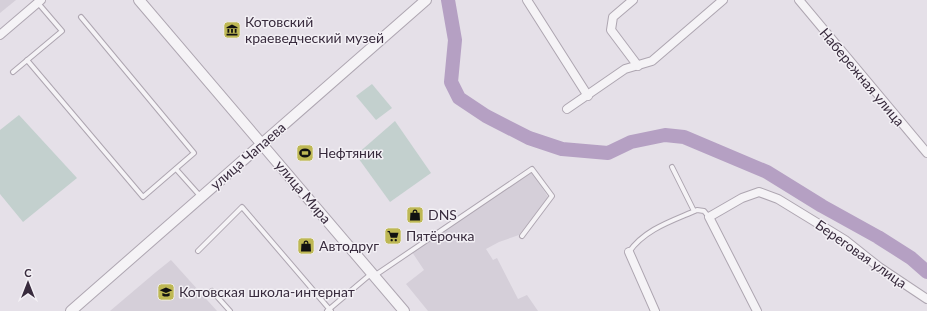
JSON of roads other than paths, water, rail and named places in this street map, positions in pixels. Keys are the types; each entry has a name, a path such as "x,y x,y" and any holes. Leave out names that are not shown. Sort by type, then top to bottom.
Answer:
{"street":[{"name":"улица Мира","path":"139,0 404,311"},
{"name":"улица Чапаева","path":"70,311 263,144 426,0"},
{"path":"527,0 588,96"},
{"path":"633,0 613,17 611,30 638,66"},
{"path":"567,109 588,96 625,69 652,61 723,0"},
{"name":"Набережная улица","path":"799,0 927,153"},
{"path":"0,35 39,1"},
{"name":"Береговая улица","path":"709,217 742,198 759,192 778,199 846,240 879,268 927,299"},
{"path":"709,217 757,311"},
{"path":"629,252 655,311"}],"lane":[{"path":"13,72 62,30 39,1"},
{"path":"27,60 143,197 194,153 81,17"},
{"path":"672,167 694,211"},
{"path":"198,251 242,207 329,310 373,274 532,168 552,196 522,236"},
{"path":"176,169 201,197"},
{"path":"629,252 637,241 651,230 694,211 704,211 709,217"},
{"path":"212,291 230,311"}],"waterway":[{"path":"448,0 455,40 451,82 459,98 486,116 529,138 562,149 608,153 631,142 665,135 684,137 767,172 822,206 878,237 911,258 927,272"}],"place":[{"name":"Котовский краеведческий музей","path":"232,30"},
{"name":"Нефтяник","path":"305,153"},
{"name":"DNS","path":"415,215"},
{"name":"Пятёрочка","path":"393,236"},
{"name":"Автодруг","path":"306,246"},
{"name":"Котовская школа-интернат","path":"166,292"}]}
